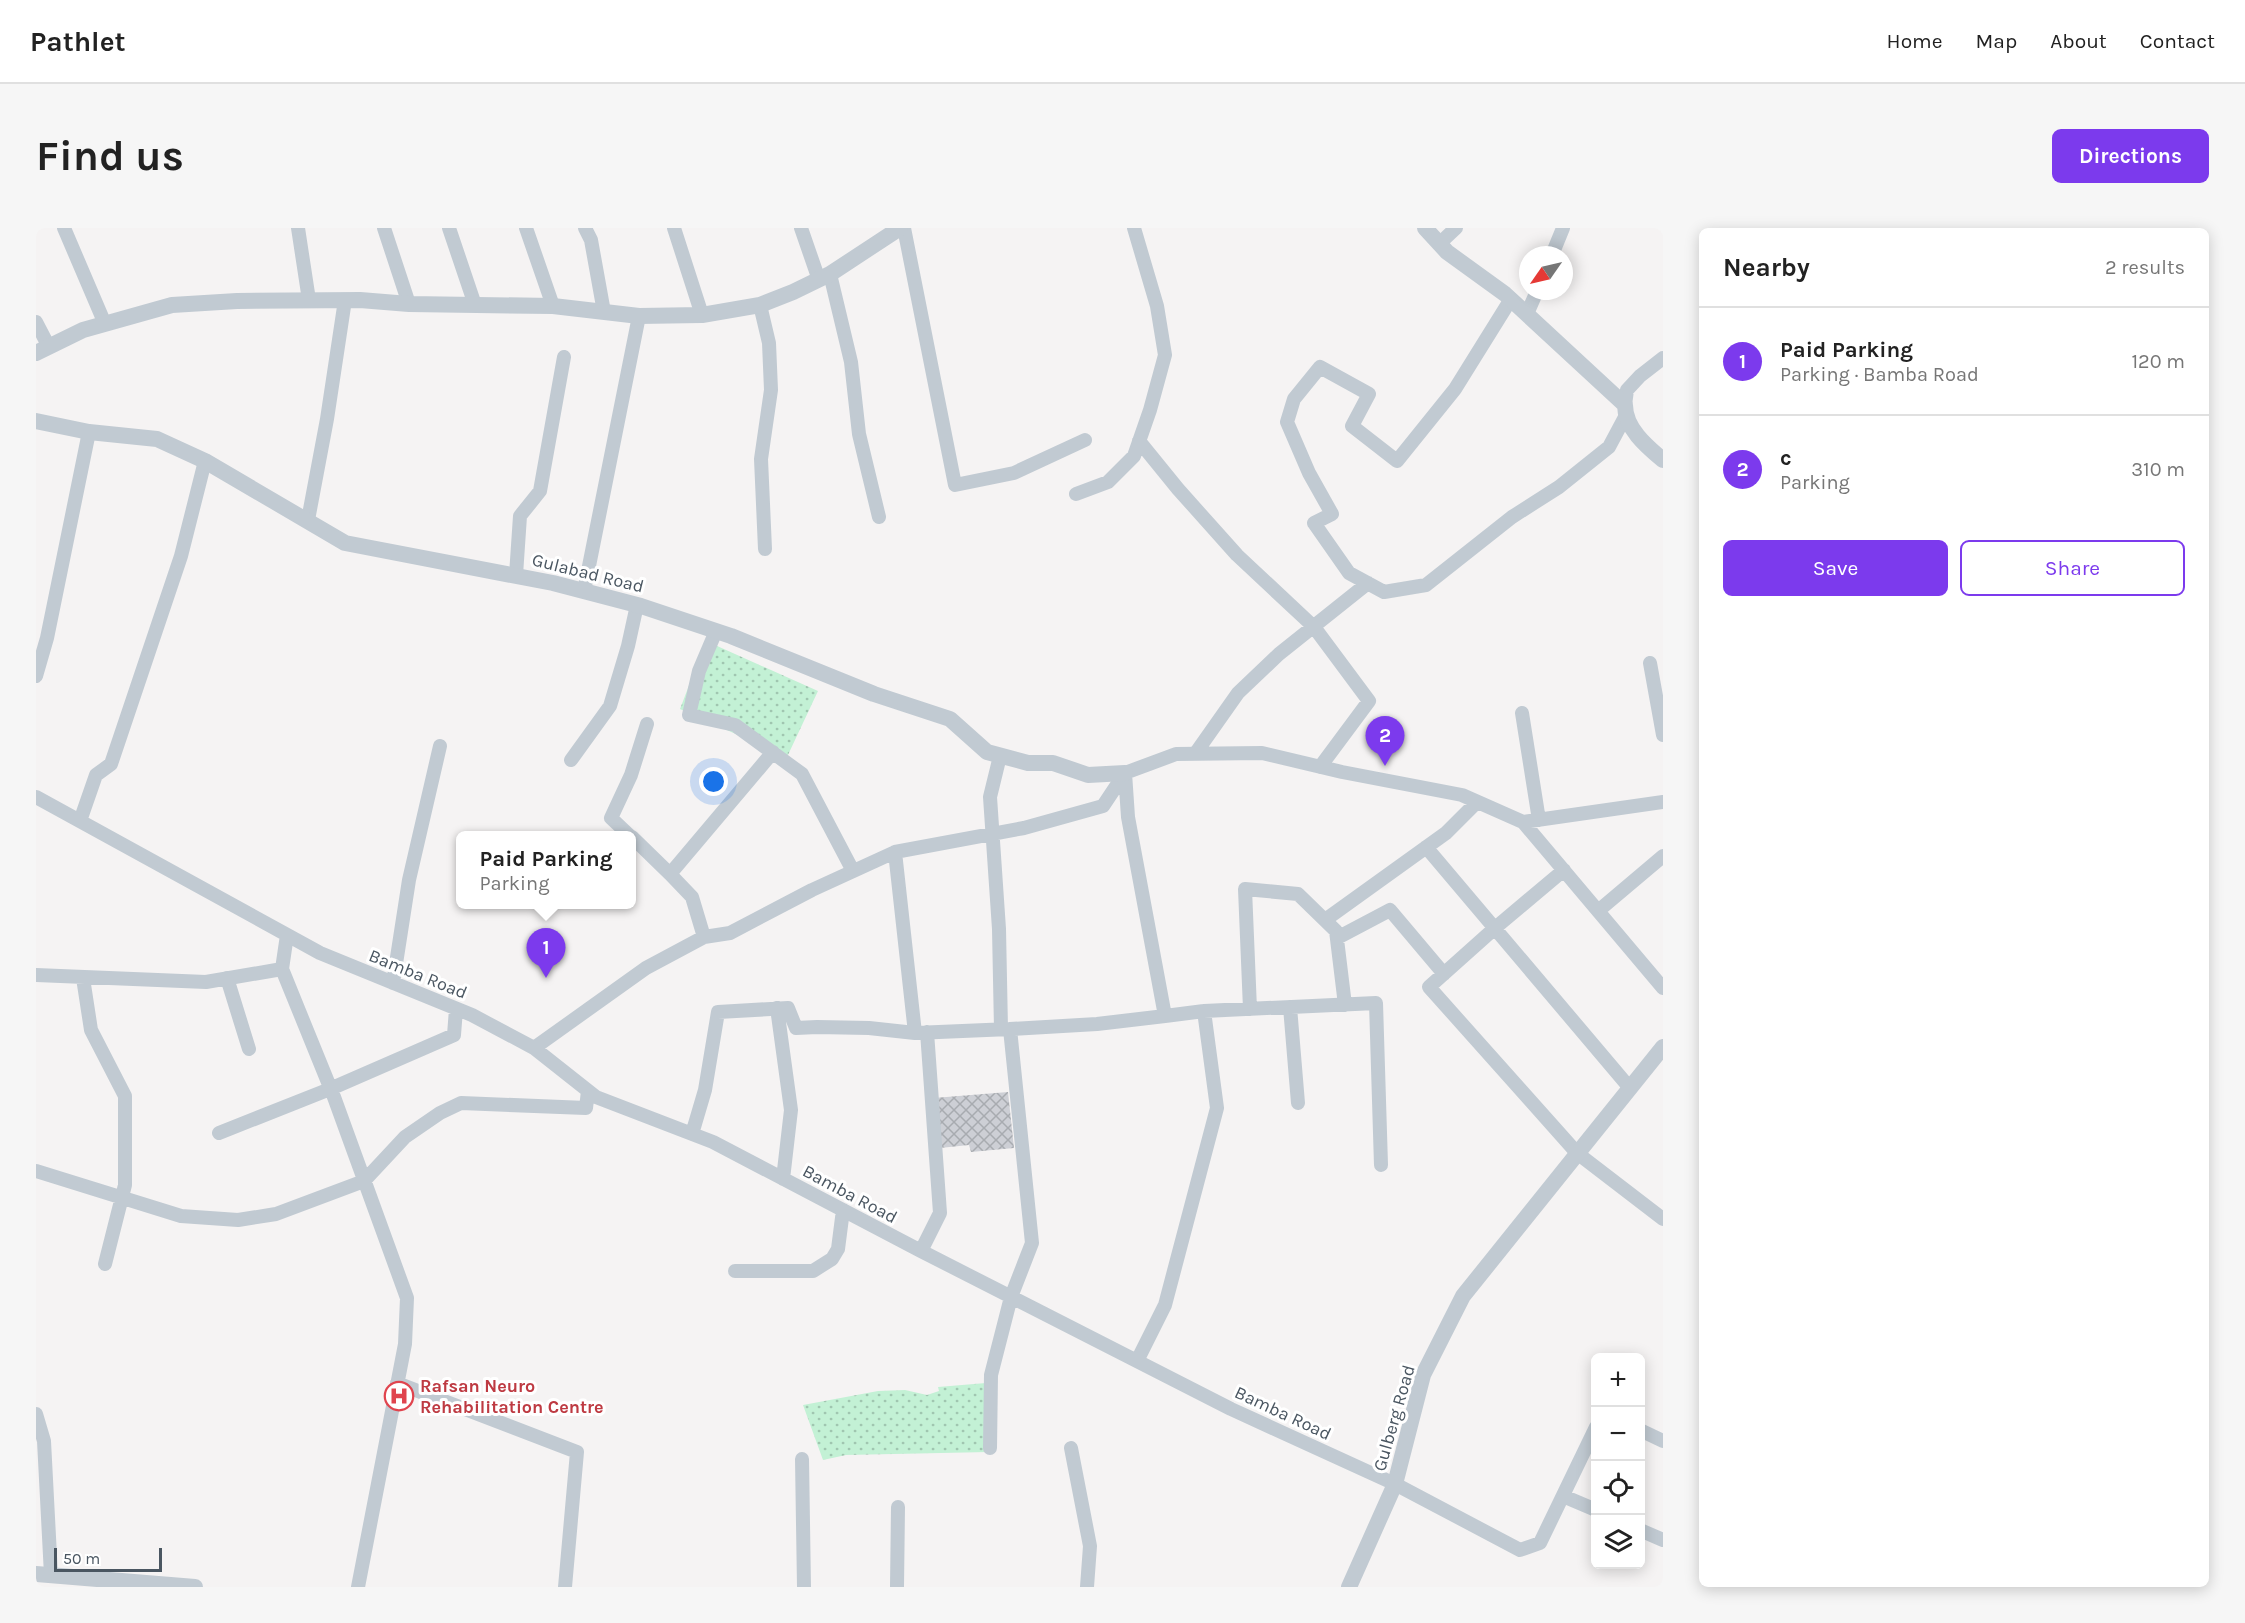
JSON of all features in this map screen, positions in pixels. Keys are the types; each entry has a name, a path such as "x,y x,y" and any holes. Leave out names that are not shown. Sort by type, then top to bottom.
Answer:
{"street":[{"path":"64,228 105,324"},
{"path":"298,228 309,300"},
{"path":"384,228 409,304"},
{"path":"449,228 475,305"},
{"path":"526,228 554,306"},
{"path":"585,228 591,240 604,312"},
{"path":"674,228 702,315"},
{"path":"801,228 824,277 851,362 859,434 879,517"},
{"path":"36,322 42,350 82,330 172,305 237,301 345,300 409,304 554,306 639,316 702,315 760,305 824,277 902,228 955,485 1014,473 1085,440"},
{"path":"1076,494 1108,482 1134,456 1165,355 1157,306 1134,228"},
{"path":"1425,228 1447,252 1511,299 1625,411 1645,445 1663,460"},
{"path":"1439,244 1456,228"},
{"path":"1556,246 1563,228"},
{"path":"1511,299 1455,389 1397,461 1352,426 1369,394 1320,367 1294,399 1287,422 1309,473 1332,514 1314,523 1348,573 1384,592 1426,585 1512,517 1559,487 1609,447 1625,411 1627,390 1640,376 1663,358"},
{"path":"308,520 327,419 345,300"},
{"path":"1527,315 1533,300"},
{"path":"760,305 769,343 771,390 761,459 765,549"},
{"path":"584,591 639,316"},
{"path":"516,575 520,516 540,491 564,357"},
{"name":"Gulabad Road","path":"36,421 89,432 157,439 205,460 345,543 516,575 584,591 716,631 874,694 950,719 987,752 1028,763 1053,763 1088,775 1125,773"},
{"path":"36,676 47,638 89,432"},
{"path":"1139,441 1237,555 1314,627 1369,701 1320,767"},
{"path":"80,820 96,775 111,764 181,556 205,460"},
{"path":"1195,754 1238,693 1279,654 1368,583"},
{"path":"571,760 610,706 628,646 636,605"},
{"path":"716,631 699,670 689,715 735,725 802,774 854,871"},
{"path":"1650,663 1663,735"},
{"path":"1522,713 1539,820"},
{"path":"625,831 611,818 630,775 647,724"},
{"path":"393,983 409,879 440,746"},
{"path":"670,874 773,752"},
{"path":"534,1048 646,968 704,937 730,933 812,890 895,852 1024,828 1103,806 1125,773 1176,754 1262,753 1462,795 1523,822 1663,988"},
{"path":"990,1448 991,1375 1011,1297 1032,1243 1006,1029 992,835 990,797 1000,756"},
{"path":"1125,773 1130,828 1165,1016"},
{"name":"Bamba Road","path":"36,797 320,953 456,1009 534,1048 596,1097 713,1142 1231,1409 1395,1484 1520,1550 1540,1544 1591,1437"},
{"path":"1325,920 1446,833 1478,802"},
{"path":"1523,822 1663,802"},
{"path":"636,841 692,897 704,937"},
{"path":"1426,847 1629,1087"},
{"path":"895,852 921,1032 940,1213 921,1251"},
{"path":"1598,911 1663,856"},
{"path":"1564,870 1429,987 1577,1153 1663,1219"},
{"path":"1250,1009 1245,889 1298,894 1336,931 1345,1005"},
{"path":"1337,938 1390,910 1444,974"},
{"path":"287,935 282,969 330,1089 407,1298 405,1344 358,1587"},
{"path":"36,975 206,982 282,969"},
{"path":"83,978 91,1030 125,1096 125,1185 105,1264"},
{"path":"227,978 249,1049"},
{"path":"692,1134 705,1090 718,1012 788,1008 796,1028 817,1026 921,1032 1097,1024 1204,1011 1376,1003 1382,1165"},
{"path":"1290,1007 1298,1103"},
{"path":"777,1008 791,1110 783,1179"},
{"path":"219,1133 330,1089 454,1035 456,1009"},
{"path":"1137,1361 1165,1305 1217,1108 1204,1011"},
{"name":"Gulberg Road","path":"1349,1587 1395,1484 1423,1375 1463,1296 1663,1047"},
{"path":"36,1170 181,1216 238,1220 276,1214 364,1181 405,1137 440,1113 461,1103 586,1108 588,1091"},
{"path":"735,1271 813,1271 832,1259 838,1249 843,1210"},
{"path":"397,1383 577,1452 564,1587"},
{"path":"36,1414 44,1441 44,1575 195,1587"},
{"path":"1645,1432 1663,1440"},
{"path":"1071,1448 1090,1546 1088,1587"},
{"path":"802,1459 804,1587"},
{"path":"1563,1496 1591,1508"},
{"path":"897,1587 898,1507"},
{"path":"1645,1532 1663,1540"}],"green space":[{"path":"706,641 818,691 787,757 680,709"},
{"path":"986,1383 989,1452 846,1455 823,1460 803,1405 878,1391 905,1390 927,1395 939,1391 938,1387"}],"building":[{"path":"1008,1092 1014,1148 971,1152 969,1145 940,1148 934,1098"}],"place":[{"name":"c","path":"1385,766"},
{"name":"Paid Parking","path":"546,978"},
{"name":"Rafsan Neuro Rehabilitation Centre","path":"399,1396"}]}
